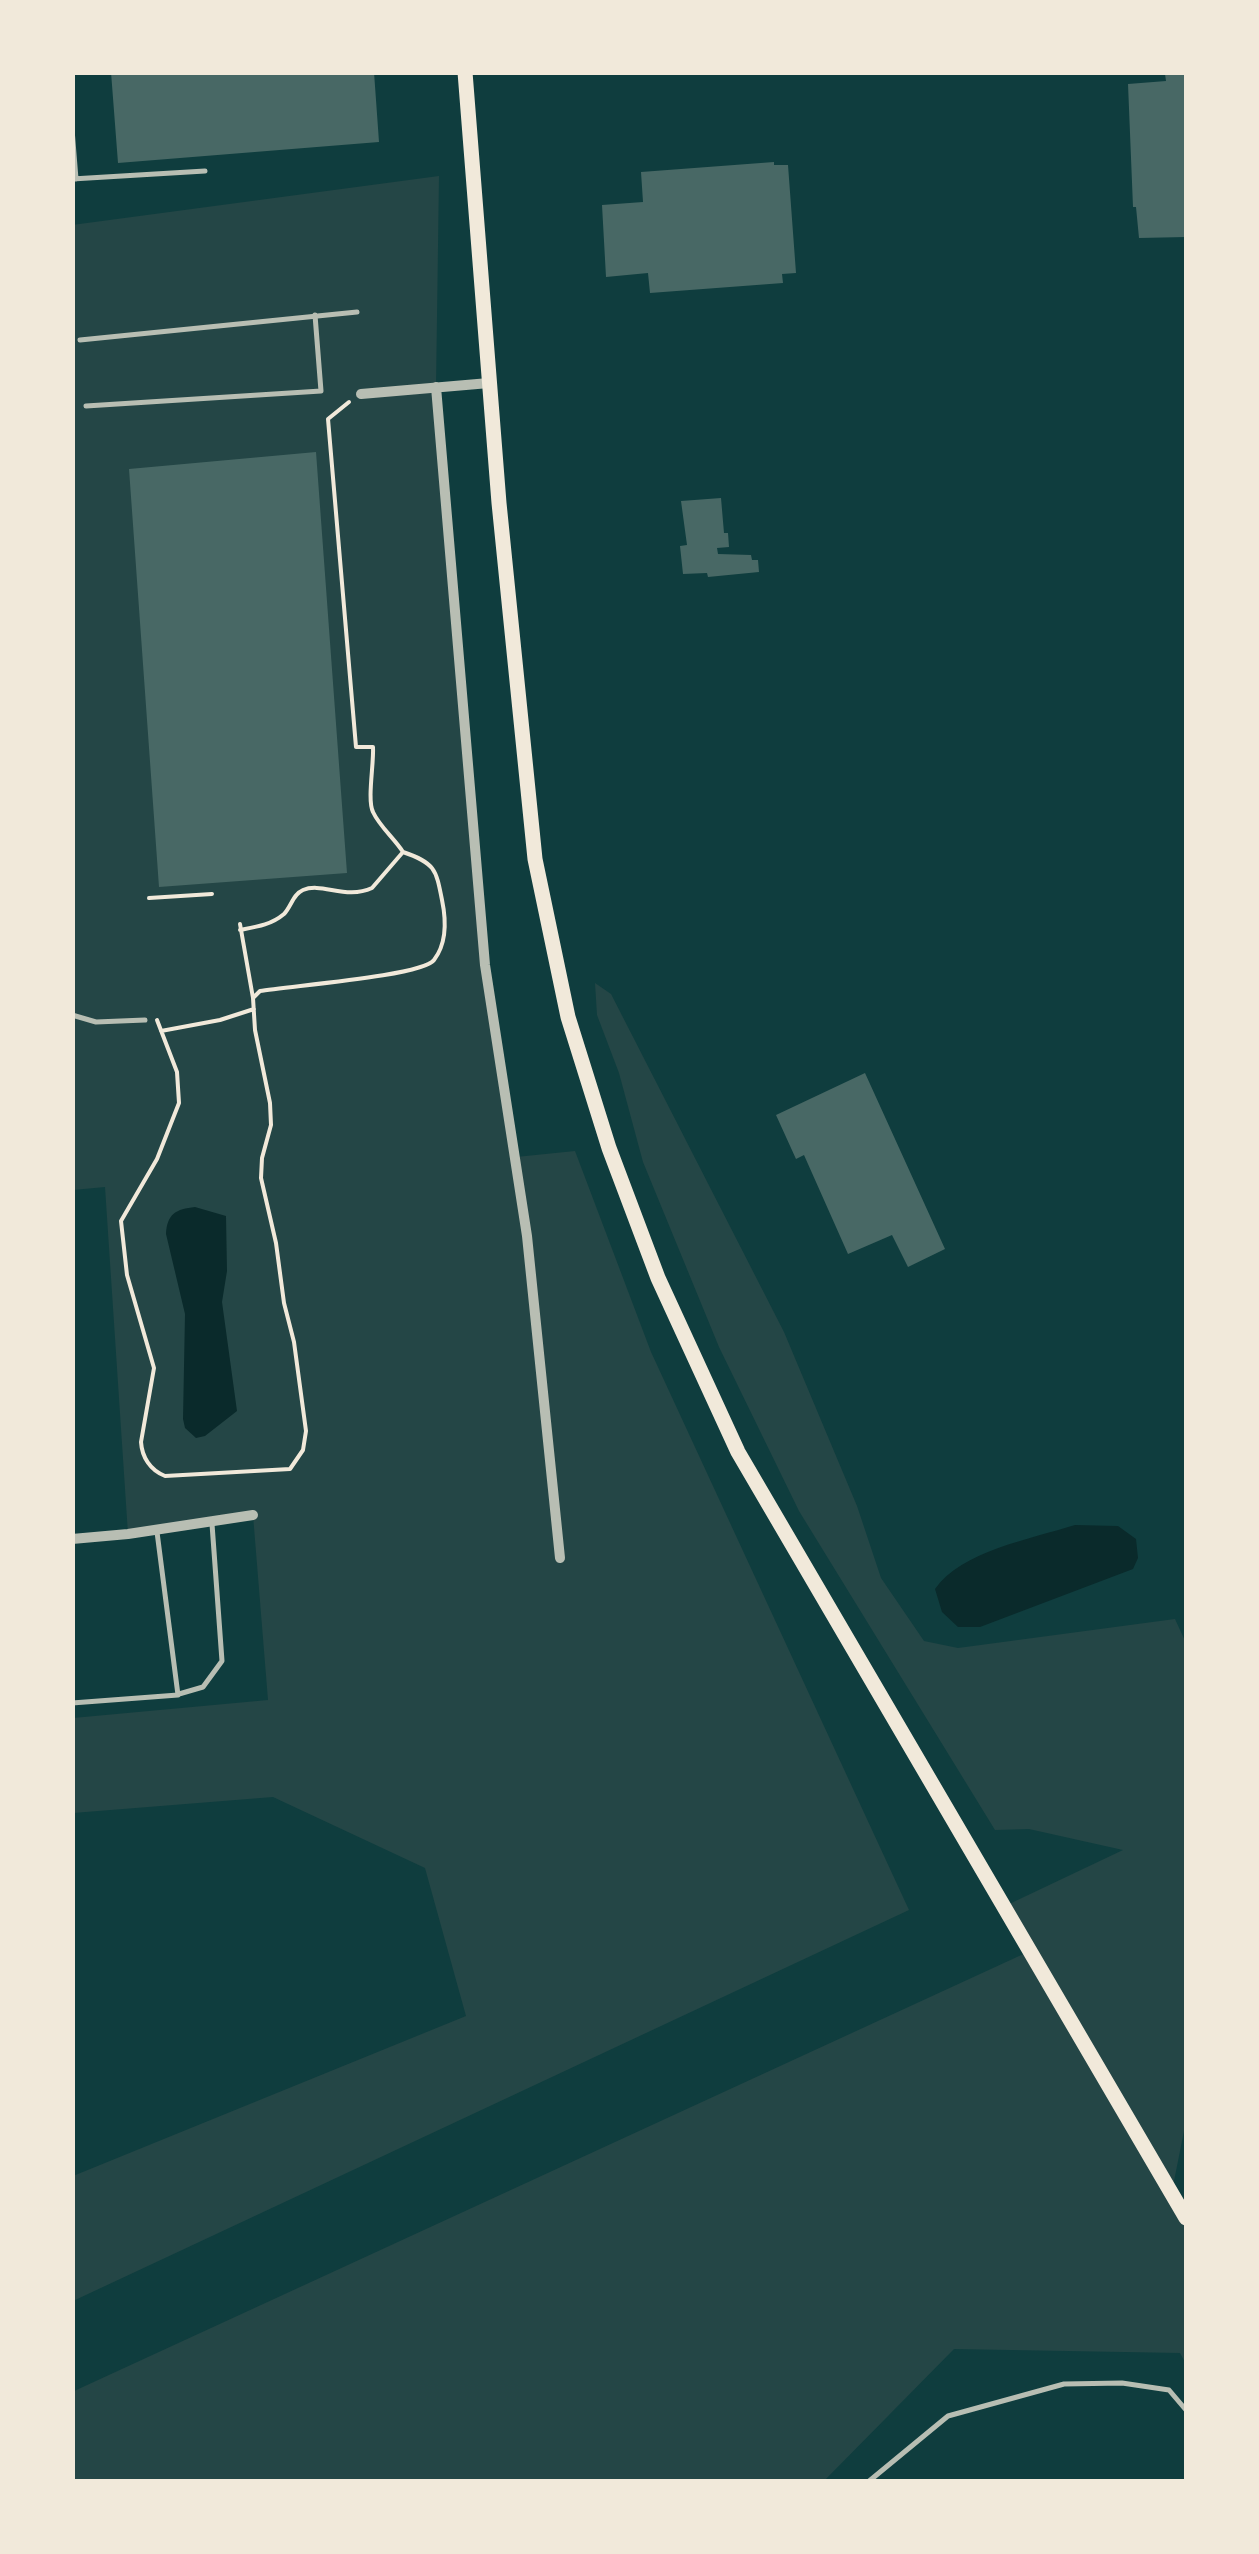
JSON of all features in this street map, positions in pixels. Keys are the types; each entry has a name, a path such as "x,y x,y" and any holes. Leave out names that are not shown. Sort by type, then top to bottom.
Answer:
{"main road":[{"path":"465,72 489,383 535,859 568,1017 610,1148 658,1278 738,1452 1186,2218"}],"street":[{"path":"361,394 489,383"},
{"path":"436,387 485,965 528,1248 560,1558"},
{"path":"72,1539 254,1515"}],"lane":[{"path":"72,129 74,179 204,171"},
{"path":"80,340 356,312"},
{"path":"86,406 321,390 316,314"},
{"path":"72,1015 95,1022 144,1020"},
{"path":"72,1703 178,1695 203,1686 222,1661 212,1521"},
{"path":"157,1530 178,1695"},
{"path":"868,2482 948,2416 1064,2384 1122,2383 1170,2390 1186,2410"}],"path":[{"path":"253,998 260,991 427,966 434,960 447,923 437,871 422,858 402,852 371,808 373,747 356,747 328,419 361,394"},
{"path":"157,1020 177,1072 178,1102 157,1160 121,1221 126,1275 154,1368 142,1454 157,1473 165,1476 290,1469 303,1450 306,1432 294,1342 261,1178 271,1125 270,1103 240,927 264,926 285,912 298,892 307,888 338,894 372,888 402,852"},
{"path":"150,898 212,894"},
{"path":"161,1031 254,1009"}],"shaded area":[{"path":"439,176 436,387 485,965 516,1157 575,1151 651,1352 909,1910 73,2301 73,2176 466,2016 425,1868 273,1797 73,1813 73,1718 268,1700 253,1515 128,1534 105,1187 73,1190 72,225"},
{"path":"595,983 611,994 784,1332 857,1506 881,1578 924,1641 958,1648 1175,1619 1186,1643 1186,2121 1172,2191 1186,2218 1186,2364 1180,2353 954,2349 823,2482 73,2481 72,2392 1030,1951 1005,1906 1123,1850 1029,1829 995,1830 799,1511 719,1347 643,1162 619,1073 597,1015"},
{"path":"195,1207 226,1216 227,1271 222,1302 237,1411 205,1436 196,1438 185,1428 183,1419 185,1314 166,1234 174,1214"},
{"path":"1075,1525 1118,1526 1136,1539 1138,1558 1133,1569 980,1627 958,1627 942,1612 935,1589 962,1565 998,1548"}],"building":[{"path":"111,72 374,72 379,142 118,163"},
{"path":"1186,72 1186,237 1139,238 1133,207 1128,84 1166,81 1165,74"},
{"path":"774,162 788,165 796,273 782,274 783,283 650,293 648,273 606,277 602,205 643,202 641,172"},
{"path":"316,452 347,873 159,887 129,469"},
{"path":"721,498 729,547 717,548 718,554 751,555 752,560 758,560 759,572 708,577 707,573 683,574 680,546 687,545 681,501"},
{"path":"865,1073 945,1249 908,1267 892,1235 848,1254 804,1155 796,1159 776,1115"}]}
